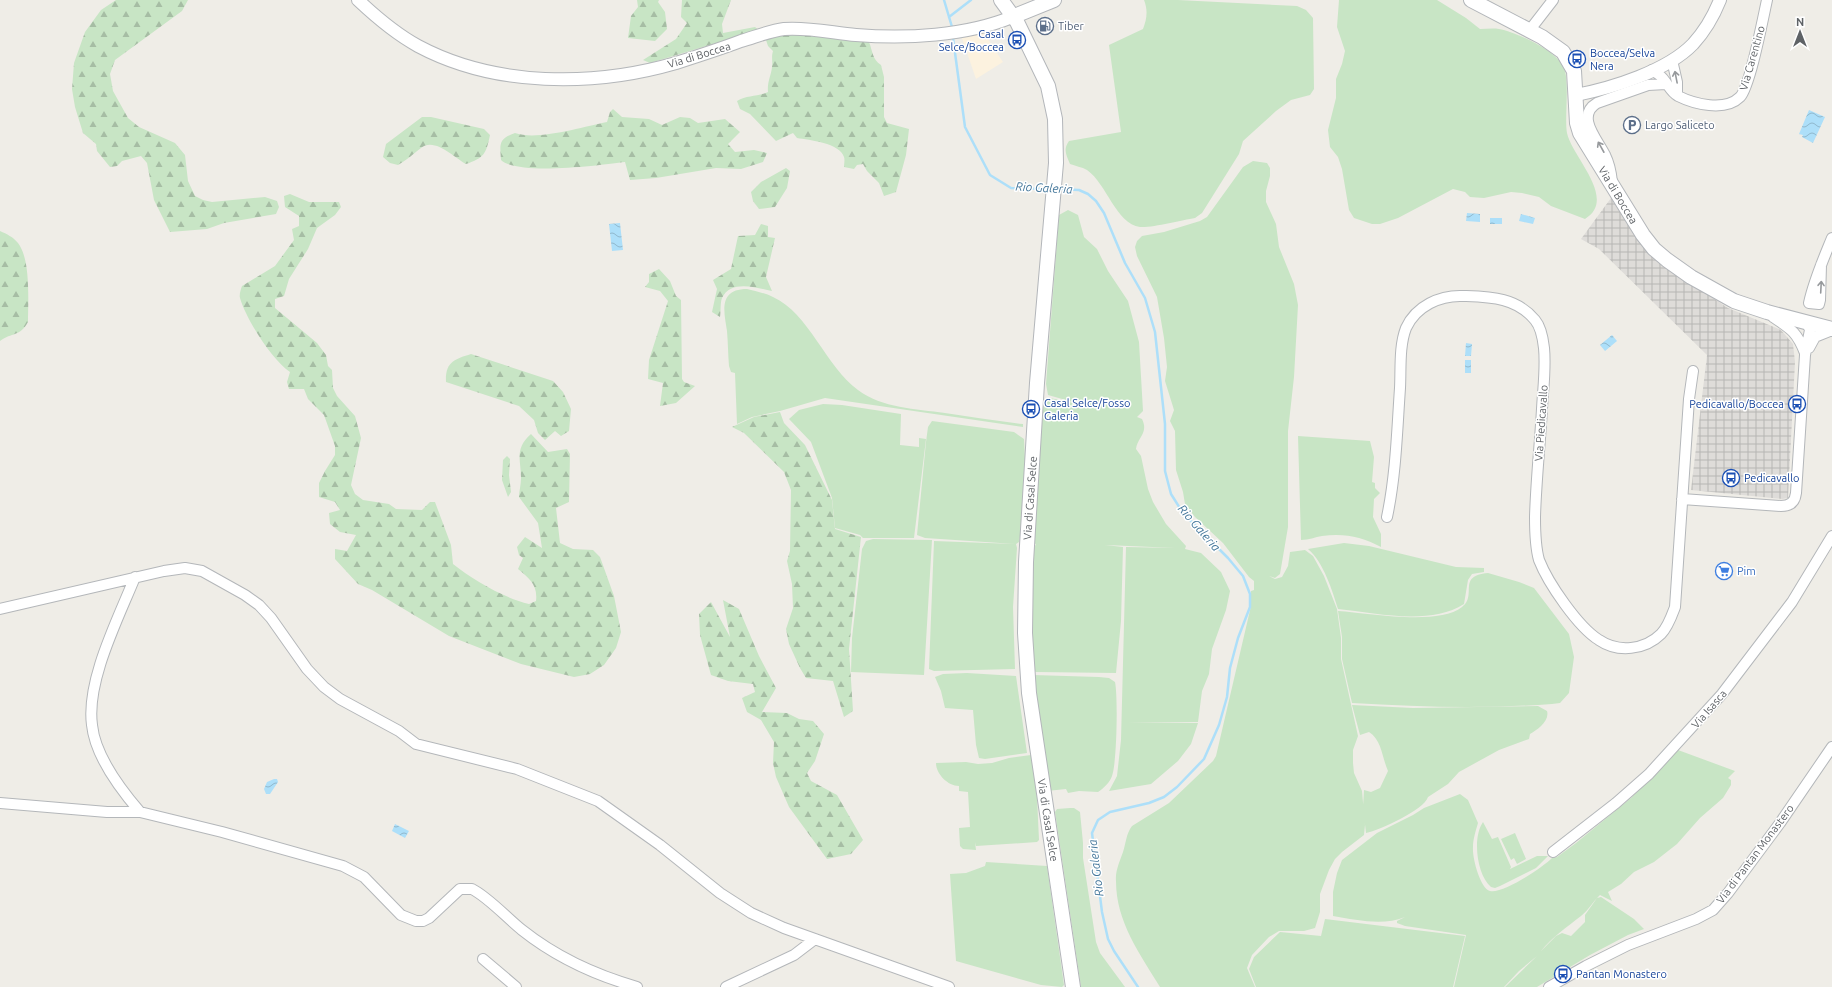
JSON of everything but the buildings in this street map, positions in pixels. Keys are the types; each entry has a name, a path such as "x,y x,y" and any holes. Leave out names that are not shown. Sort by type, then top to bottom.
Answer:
{"main road":[{"name":"Via di Casal Selce","path":"1001,0 1017,22 1048,86 1055,119 1056,163 1037,383 1027,554 1025,633 1029,693 1073,987"},
{"name":"Via di Boccea","path":"1012,17 1054,0"},
{"name":"Via di Boccea","path":"1471,0 1552,43 1566,56 1574,71 1577,123 1580,133 1642,235 1666,260 1691,277 1719,293 1747,306 1832,329"}],"street":[{"name":"Via di Boccea","path":"358,0 395,31 418,46 449,60 495,73 540,79 569,80 639,71 674,63 784,29 800,29 873,36 963,31 1012,17"},
{"path":"1529,31 1553,0"},
{"path":"1576,95 1614,84 1652,70 1672,60 1692,44 1708,24 1720,0"},
{"name":"Via Carentino","path":"1652,70 1664,79 1666,84 1677,95 1701,104 1729,104 1741,97 1750,71 1767,0"},
{"path":"1672,60 1677,82 1677,95"},
{"path":"1612,184 1610,167 1588,122 1590,108 1597,103 1648,86 1666,84"},
{"path":"1821,265 1832,238"},
{"name":"Via Piedicavallo","path":"1387,517 1394,479 1404,335 1412,318 1421,308 1438,299 1454,296 1504,299 1526,311 1538,325 1542,336 1545,360 1535,510 1536,546 1544,570 1564,602 1584,628 1601,642 1619,648 1641,646 1661,634 1669,621 1675,606 1689,399 1694,371"},
{"path":"1767,312 1788,326 1796,334 1805,355"},
{"path":"1682,499 1781,506 1787,506 1793,502 1796,493 1805,355 1810,330 1807,322"},
{"path":"1805,355 1815,337 1832,329"},
{"name":"Via Isasca","path":"1553,852 1610,808 1648,774 1722,694 1792,602 1832,536"},
{"path":"0,608 180,568 198,570 211,574 259,605 286,637 310,673 324,687 340,699 385,723 419,746 517,769 598,801 660,845 731,901 766,921 949,987"},
{"path":"135,577 96,678 92,698 91,719 95,739 99,749 116,781 140,812"},
{"name":"Via di Pantan Monastero","path":"1549,987 1619,949 1647,936 1696,919 1713,910 1728,893 1773,833 1832,748"},
{"path":"0,803 107,812 140,812 222,832 343,866 364,878 399,913 414,921 423,921 429,918 460,889 472,889 523,931 555,953 584,969 637,987"},
{"path":"726,987 794,956 815,939"},
{"path":"483,959 516,987"}],"shaded area":[{"path":"983,32 1003,62 976,79 962,38"},
{"path":"1611,198 1666,267 1728,308 1781,330 1793,344 1795,362 1788,498 1782,499 1691,490 1707,355 1599,249 1581,239"}],"green space":[{"path":"116,0 188,0 182,11 115,60 110,74 113,91 128,118 139,127 175,143 185,155 188,181 195,196 212,202 265,197 277,201 279,207 276,214 224,223 207,229 170,232 154,200 147,163 141,156 122,161 117,166 110,167 97,151 96,144 83,133 75,107 72,89 74,63 85,32 101,10"},
{"path":"637,0 659,0 658,2 665,12 667,29 655,41 628,38 631,16 638,7"},
{"path":"682,0 731,0 722,24 723,33 755,27 759,30 650,63 643,60 676,39 687,23 681,17"},
{"path":"1144,0 1178,0 1297,6 1306,10 1313,18 1314,89 1310,95 1291,100 1276,111 1243,141 1239,154 1202,213 1195,218 1140,227 1124,219 1094,176 1083,168 1070,164 1066,155 1066,147 1069,141 1121,132 1109,45 1143,29 1146,14"},
{"path":"1339,0 1437,0 1466,18 1480,29 1497,29 1524,37 1542,47 1557,58 1565,70 1567,87 1567,133 1595,189 1597,200 1594,211 1585,219 1551,206 1539,197 1522,193 1511,192 1484,198 1470,197 1465,192 1453,189 1398,218 1380,224 1372,224 1354,218 1349,210 1342,169 1338,157 1330,147 1328,130 1336,98 1336,79 1345,51 1337,27"},
{"path":"787,33 825,35 841,40 869,42 874,58 881,65 884,77 884,117 887,123 909,129 906,155 896,192 884,196 879,183 867,171 863,164 857,165 854,169 844,167 844,158 841,152 831,145 797,138 793,133 776,141 750,114 740,109 737,101 768,92 773,51 768,46 766,40 773,36"},
{"path":"613,109 622,117 649,119 662,125 680,117 690,118 698,123 725,119 740,132 728,144 735,152 754,150 767,153 763,162 741,169 716,168 656,178 630,180 625,162 580,167 541,168 510,165 501,160 501,143 509,135 515,133 524,135 547,134 607,122 610,112"},
{"path":"422,117 431,117 484,129 490,135 485,151 477,160 466,164 438,147 426,145 398,165 390,163 383,157 386,144"},
{"path":"1253,161 1267,163 1270,168 1270,176 1266,191 1266,202 1276,224 1279,247 1294,284 1298,305 1294,377 1288,431 1288,527 1280,574 1275,578 1269,576 1275,579 1282,577 1288,566 1290,552 1305,550 1313,556 1324,576 1337,609 1341,638 1341,659 1358,736 1353,750 1353,763 1354,773 1362,791 1365,825 1364,835 1335,859 1329,870 1320,894 1320,912 1315,928 1304,931 1279,931 1269,937 1252,955 1247,968 1255,987 1160,987 1137,950 1125,924 1117,896 1117,870 1127,835 1132,826 1169,803 1213,761 1216,756 1251,606 1251,591 1254,590 1254,581 1249,577 1223,543 1195,517 1185,504 1176,470 1175,431 1170,421 1174,410 1165,381 1167,367 1157,297 1137,256 1135,247 1137,241 1142,236 1164,232 1200,221 1207,217 1243,167"},
{"path":"786,168 790,171 787,188 775,207 759,209 753,201 751,192 761,182"},
{"path":"290,194 309,202 339,202 341,207 335,215 317,228 308,249 289,279 284,296 275,299 275,308 317,343 326,355 328,366 332,370 333,388 337,396 355,416 361,438 351,485 355,494 363,500 389,504 396,509 422,510 430,502 435,502 451,545 453,564 489,588 529,604 536,601 536,591 532,582 518,569 523,558 519,555 517,547 525,537 542,548 538,523 519,497 521,478 520,450 526,439 531,434 548,452 567,449 570,454 569,502 556,508 560,543 573,549 593,550 600,557 614,596 621,632 616,648 604,665 590,674 574,677 521,664 449,636 372,590 358,584 335,559 335,549 347,551 356,535 340,532 330,524 329,513 340,510 335,502 319,497 319,483 335,455 335,446 324,415 308,399 304,389 289,389 287,382 290,372 275,358 260,338 243,307 240,296 242,286 275,266 294,240 292,229 299,226 299,216 285,207 284,196"},
{"path":"1068,210 1078,215 1084,237 1097,249 1108,271 1128,301 1139,342 1143,411 1137,417 1142,419 1144,424 1143,432 1136,449 1141,456 1148,489 1153,502 1166,524 1186,546 1185,549 1201,553 1221,572 1230,591 1226,610 1212,649 1209,674 1202,691 1198,722 1128,722 1198,723 1191,744 1178,761 1151,784 1109,791 1117,776 1121,740 1126,547 1176,548 1105,545 1123,547 1121,621 1116,673 1036,672 1033,670 1029,616 1034,548 1036,544 1032,543 1044,399 1050,398 1087,406 1048,395 1046,384 1059,215"},
{"path":"761,224 768,226 768,237 775,238 766,277 772,291 745,286 732,288 726,292 722,298 720,317 712,312 717,289 713,280 731,269 738,236 755,235"},
{"path":"0,231 14,239 22,250 28,281 28,322 22,330 0,341"},
{"path":"659,269 670,281 676,296 681,300 682,379 684,382 695,386 676,403 660,406 663,383 648,379 649,360 668,301 660,291 645,287 649,282 649,274"},
{"path":"747,289 773,297 786,305 807,327 836,368 858,390 867,396 878,401 900,407 1023,424 1023,427 825,398 780,411 752,417 737,424 735,373 731,372 729,366 724,309 727,297 731,293 738,290"},
{"path":"471,354 553,381 563,392 571,409 569,431 561,436 555,431 545,440 538,433 534,420 519,406 446,382 447,370 452,362"},
{"path":"823,404 842,405 901,414 900,445 919,447 919,438 926,439 914,538 863,538 860,535 835,528 832,498 811,442 789,419 799,410"},
{"path":"780,412 784,423 805,445 832,500 835,529 861,537 849,649 853,711 844,717 833,681 806,678 789,644 786,629 793,608 792,584 787,561 790,551 791,490 784,472 744,433 732,427 754,417"},
{"path":"932,421 1014,432 1024,439 1025,459 1020,536 1019,542 1016,544 1013,607 1015,669 934,671 929,669 934,541 1015,544 925,538 917,535 926,442 928,427"},
{"path":"1298,436 1370,441 1374,457 1372,482 1375,483 1375,488 1380,493 1374,499 1373,517 1381,534 1381,547 1360,538 1338,535 1301,540"},
{"path":"507,456 510,459 509,475 511,492 508,497 502,480 503,460"},
{"path":"873,539 932,540 924,675 851,672 852,638 862,549 866,541"},
{"path":"1344,543 1369,546 1456,567 1484,568 1484,572 1472,574 1468,580 1464,604 1450,611 1435,615 1402,616 1338,609 1323,569 1308,549"},
{"path":"1488,573 1534,588 1569,634 1574,657 1569,693 1560,703 1527,706 1477,707 1352,703 1342,659 1342,637 1338,611 1402,617 1437,616 1451,613 1462,607 1466,602 1470,582 1473,578 1478,575"},
{"path":"723,600 739,609 759,656 776,688 762,712 787,713 799,719 813,721 824,734 815,761 807,773 811,781 837,795 863,840 851,854 827,859 789,807 776,777 773,763 774,742 761,720 747,712 742,698 755,692 753,684 728,681 711,675 700,635 699,614 711,602 730,637"},
{"path":"967,673 1016,676 1027,753 985,759 979,758 976,745 973,710 945,708 941,691 935,677 943,674"},
{"path":"1033,675 1099,677 1109,678 1115,682 1116,729 1114,769 1110,780 1105,787 1098,792 1079,791 1068,793 1066,789 1047,791"},
{"path":"1352,705 1413,708 1538,706 1547,711 1547,718 1542,725 1530,734 1529,739 1499,750 1459,772 1448,784 1428,797 1419,808 1391,824 1366,833 1363,807 1364,790 1371,792 1380,788 1388,771 1377,740 1369,732 1360,735"},
{"path":"1678,750 1735,771 1728,778 1731,780 1731,785 1723,798 1700,818 1677,844 1654,862 1634,872 1621,884 1608,892 1612,901 1600,895 1597,898 1601,897 1634,919 1644,929 1628,935 1590,955 1537,987 1505,987 1537,956 1519,971 1504,987 1454,987 1466,935 1405,926 1397,923 1397,921 1405,917 1397,920 1379,922 1333,916 1333,892 1337,873 1342,860 1377,833 1424,808 1460,794 1468,800 1478,823 1473,847 1477,872 1486,889 1496,891 1513,885 1540,868 1552,858 1557,857 1631,798","holes":["1597,898 1585,915 1585,922 1571,936 1562,933 1557,936 1584,914"]},
{"path":"1031,755 1037,797 1039,840 1037,842 976,846 975,842 976,850 963,849 960,846 959,828 970,827 968,792 959,791 959,786 951,784 943,779 938,771 936,763 992,763 1009,758"},
{"path":"1074,808 1080,812 1083,858 1096,942 1100,953 1125,987 1081,987 1055,812 1057,809"},
{"path":"1483,822 1492,839 1498,837 1511,867 1510,869 1537,856 1548,856 1536,868 1500,886 1495,888 1491,887 1482,874 1479,865 1477,846 1480,829"},
{"path":"1515,833 1526,859 1517,864 1514,858 1511,860 1501,839"},
{"path":"986,862 1047,866 1064,985 1062,987 1041,985 956,961 950,874 966,873 985,866"},
{"path":"1325,919 1465,936 1453,987 1256,987 1249,969 1254,957 1280,932 1321,936"}],"water":[{"path":"1809,110 1825,117 1813,143 1802,137 1803,135 1799,134"},
{"path":"1467,213 1480,214 1480,222 1466,221"},
{"path":"1521,214 1535,218 1533,224 1519,221"},
{"path":"1490,218 1502,218 1502,224 1490,224"},
{"path":"620,223 623,250 612,251 609,224"},
{"path":"1612,335 1617,341 1605,351 1600,345"},
{"path":"1466,343 1472,344 1471,356 1465,356"},
{"path":"1465,360 1471,360 1471,373 1465,373"},
{"path":"277,779 278,782 270,794 266,794 264,789 267,782"},
{"path":"395,824 409,831 405,838 392,831"}],"waterway":[{"name":"Rio Galeria","path":"944,0 952,27"},
{"path":"949,17 971,0"},
{"name":"Rio Galeria","path":"953,38 965,127 990,175 1011,188 1050,189"},
{"name":"Rio Galeria","path":"1059,189 1079,190 1088,194 1096,201 1104,213 1125,263 1145,298 1155,332 1165,424 1165,471 1171,494 1183,513 1228,558 1243,576 1250,594 1250,607 1238,638 1230,668 1227,697 1219,725 1204,759 1177,787 1164,797 1149,803 1110,812 1098,820 1092,833 1102,912 1108,939 1114,951 1138,987"}],"place":[{"name":"Tiber","path":"1045,26"},
{"name":"Casal Selce/Boccea","path":"1017,40"},
{"name":"Boccea/Selva Nera","path":"1577,59"},
{"name":"Largo Saliceto","path":"1632,125"},
{"name":"Pedicavallo/Boccea","path":"1797,404"},
{"name":"Casal Selce/Fosso Galeria","path":"1031,409"},
{"name":"Pedicavallo","path":"1731,478"},
{"name":"Pim","path":"1724,571"},
{"name":"Pantan Monastero","path":"1563,974"}]}
